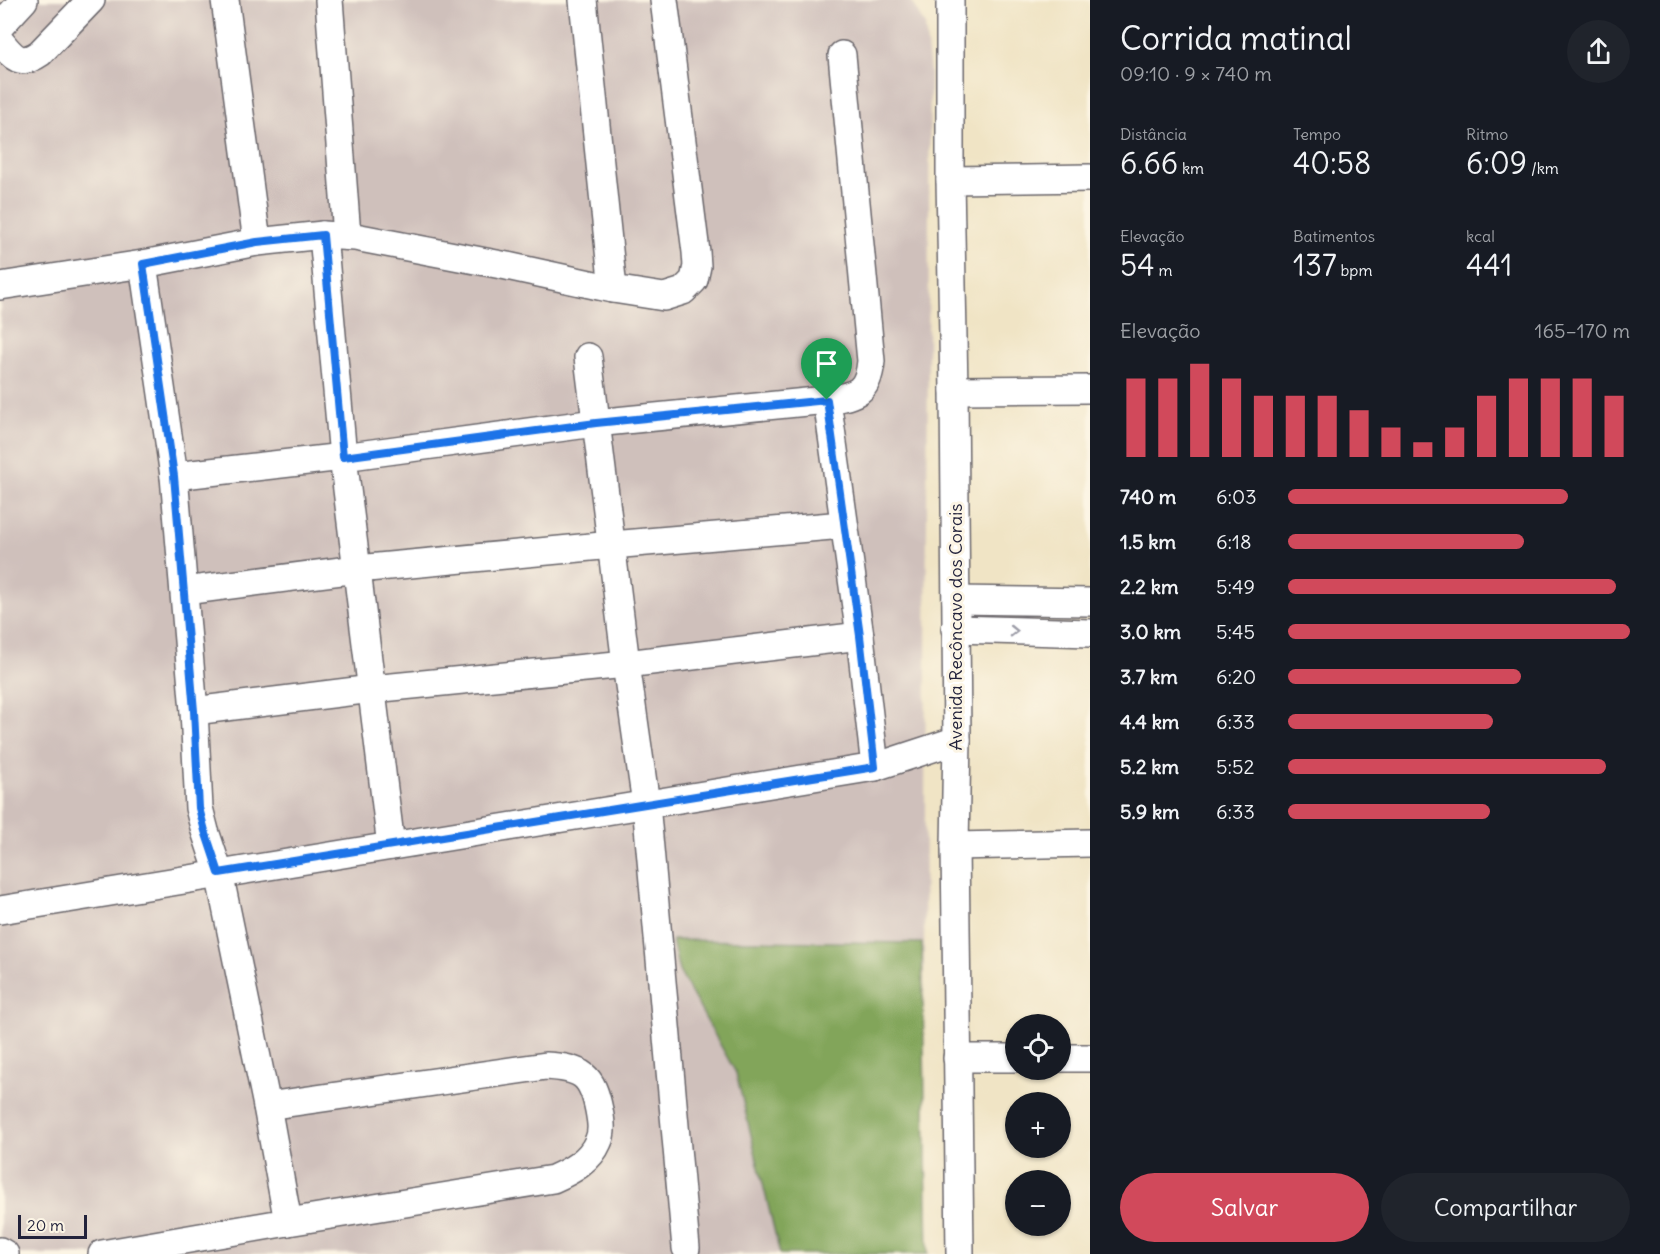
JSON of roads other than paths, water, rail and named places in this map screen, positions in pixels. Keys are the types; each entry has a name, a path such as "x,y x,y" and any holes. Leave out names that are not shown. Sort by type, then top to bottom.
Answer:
{"street":[{"path":"0,26 24,0"},
{"path":"0,41 12,56 20,60 31,59 40,53 91,0"},
{"path":"225,0 257,242"},
{"path":"329,0 343,457 391,846"},
{"path":"583,0 613,289"},
{"path":"0,286 143,264 257,242 335,236 507,266 613,289 664,297 683,291 694,280 697,266 664,0"},
{"name":"Avenida Recôncavo dos Corais","path":"950,0 957,740 954,846 960,1254"},
{"path":"174,476 343,457 596,423 827,400 854,395 865,385 870,373 871,362 842,55"},
{"path":"950,180 1090,178"},
{"path":"143,264 174,476 194,711 199,808 219,873 267,1106 288,1222"},
{"path":"588,357 626,664 646,804 686,1248"},
{"path":"954,390 1090,389"},
{"path":"827,400 860,636 875,767"},
{"path":"184,591 357,569 843,525"},
{"path":"956,600 1090,602"},
{"path":"955,629 1090,633"},
{"path":"194,711 372,689 626,664 860,636"},
{"path":"0,910 875,767 957,740"},
{"path":"954,846 1090,843"},
{"path":"957,1058 1005,1058"},
{"path":"1071,1058 1090,1058"},
{"path":"102,1254 553,1179 573,1170 587,1158 598,1142 602,1127 595,1093 589,1080 579,1072 565,1067 546,1066 267,1106"},
{"path":"0,1251 5,1254"}]}
